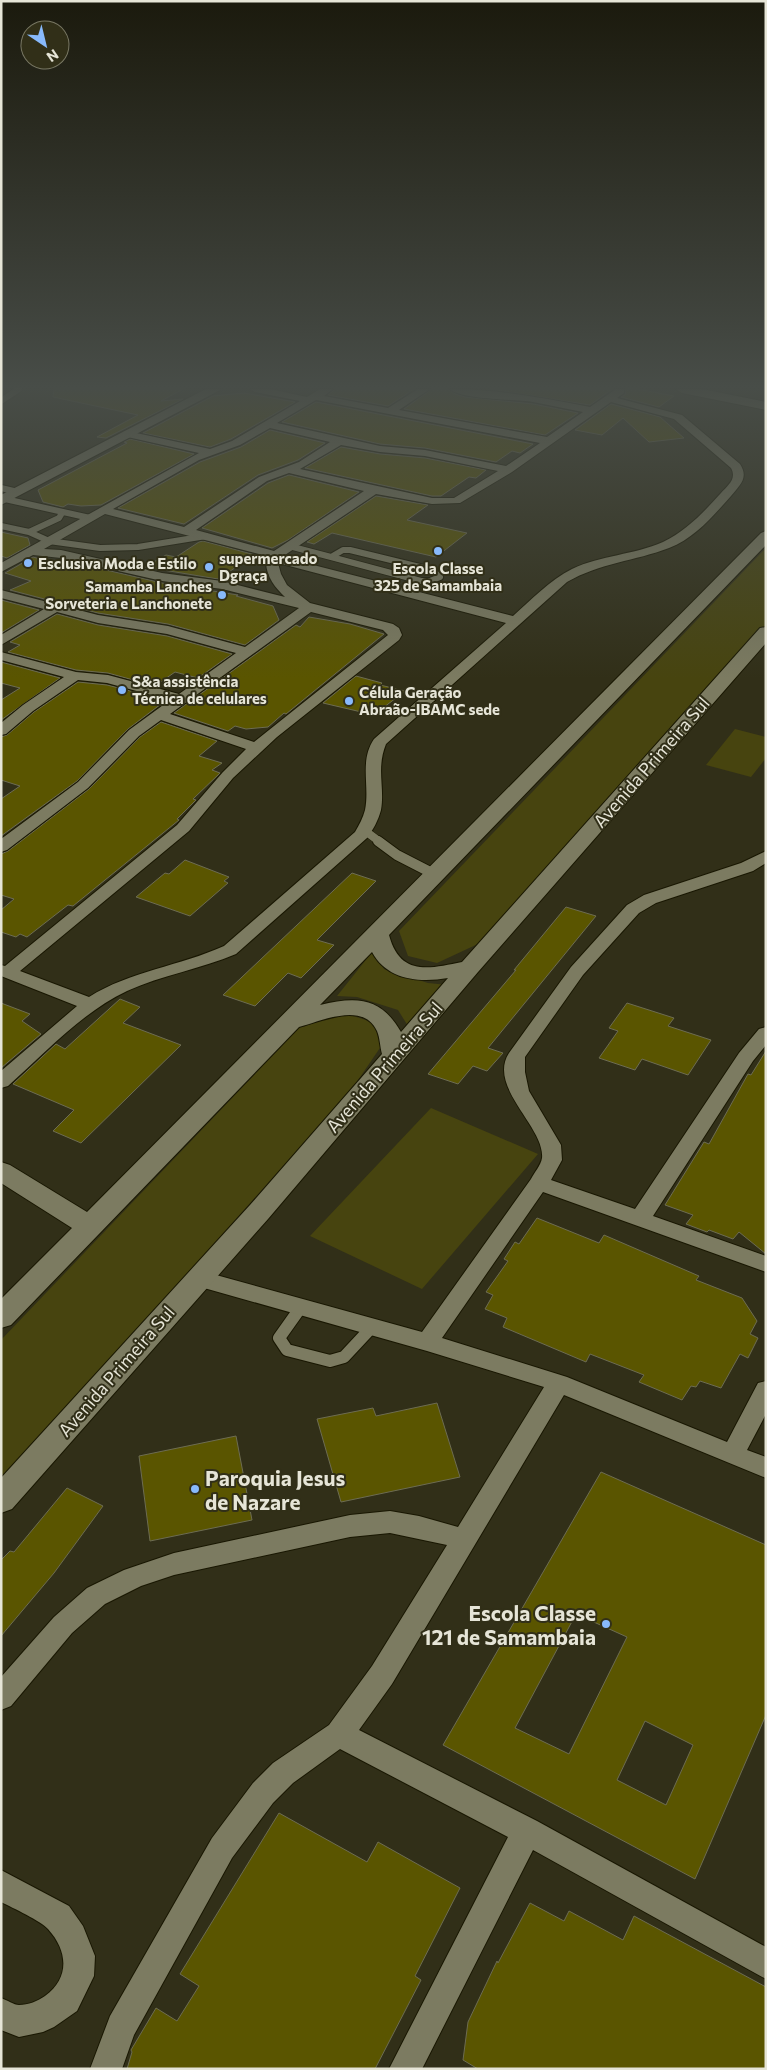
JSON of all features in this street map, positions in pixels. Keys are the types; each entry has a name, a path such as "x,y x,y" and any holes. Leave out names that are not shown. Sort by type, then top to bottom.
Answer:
{"street":[{"path":"3,496 18,492 30,486"},
{"path":"1,568 146,486"},
{"path":"187,531 254,486"},
{"path":"355,486 432,501 456,501 482,486"},
{"path":"1,1082 90,1004 146,977 210,960 230,950 361,835 369,822 373,809 373,758 379,742 563,579 579,568 647,550 679,538 698,523 734,486"},
{"path":"274,556 374,490"},
{"path":"103,510 206,536 515,621"},
{"path":"1,1317 766,536"},
{"path":"5,971 183,828 198,814 221,783 257,748 392,640 395,635 394,631 388,627 222,585 162,577 61,554 32,551"},
{"path":"274,556 273,568 277,581 284,590 308,608"},
{"path":"1,594 111,622 168,630 247,652"},
{"path":"1,847 83,785 116,750 159,715 308,608"},
{"path":"1,641 54,609"},
{"name":"Avenida Primeira Sul","path":"1,1500 259,1212 470,967 766,632"},
{"path":"1,656 75,676 108,679 182,698"},
{"path":"1,730 28,708 75,676"},
{"path":"159,715 257,748"},
{"path":"427,1342 539,1184 552,1160 551,1145 519,1091 516,1057 577,971 633,909 650,899 747,867 766,856"},
{"path":"377,932 384,953 394,965 404,972 424,974 470,967"},
{"path":"5,971 90,1004"},
{"path":"292,1022 334,1008 353,1007 369,1010 383,1021 390,1032 394,1055"},
{"path":"640,1219 746,1057 766,1033"},
{"path":"1,1171 89,1226"},
{"path":"539,1184 766,1264"},
{"path":"198,1278 427,1342 558,1383 766,1468"},
{"path":"106,2069 121,2027 222,1848 263,1793 283,1773 339,1734 382,1675 558,1383"},
{"path":"733,1454 766,1390"},
{"path":"1,1697 63,1626 96,1596 133,1578 174,1564 350,1526 390,1522 419,1527 464,1539"},
{"path":"339,1734 527,1831 766,1964"},
{"path":"405,2069 527,1831"},
{"path":"1,1886 58,1918 72,1936 79,1956 78,1976 66,2000 43,2016 20,2021 1,2014"}],"lane":[{"path":"3,496 62,513 90,518"},
{"path":"29,532 59,518 62,513"},
{"path":"1,526 29,532 49,541 90,547 122,548 184,541 206,536"},
{"path":"289,546 330,557 421,581 430,581 440,576 432,570 350,550 339,552 330,557"},
{"path":"364,830 397,855 434,874"},
{"path":"301,1307 279,1338 287,1350 330,1361 338,1360 344,1357 372,1327"}],"shaded area":[{"path":"766,548 766,626 480,943 437,963 408,956 399,931"},
{"path":"735,729 766,737 766,758 751,777 706,765"},
{"path":"373,951 384,969 428,983 448,985 408,1026 398,1010 357,997 337,996"},
{"path":"344,1013 375,1023 384,1042 354,1086 1,1484 1,1340 299,1028"},
{"path":"431,1108 538,1154 422,1289 310,1236"}],"building":[{"path":"46,486 136,486 101,505 81,506 68,504 63,507 43,502 38,490"},
{"path":"158,486 242,486 184,524 118,508"},
{"path":"264,486 333,486 359,492 288,540 272,548 202,528"},
{"path":"385,486 456,486 441,496 432,496"},
{"path":"376,496 428,505 407,520 467,533 436,557 332,533 314,544 307,542"},
{"path":"1,532 28,538 30,545 7,558 1,556"},
{"path":"203,541 259,556 248,563 244,562 218,579 145,567 166,555 176,557"},
{"path":"33,557 57,564 63,560 162,583 238,595 236,596 273,606 279,620 245,645 168,624 98,613 10,590 31,581 5,573"},
{"path":"1,600 39,610 1,633"},
{"path":"57,614 98,625 167,636 232,654 198,678 175,672 155,686 108,673 76,670 8,652 20,645 10,642"},
{"path":"309,617 350,624 384,634 268,727 246,729 235,726 228,731 174,713 296,625 300,627"},
{"path":"1,662 60,678 1,720 1,700 20,688 1,683"},
{"path":"356,676 382,683 380,685 405,691 379,711 374,710 370,714 323,703"},
{"path":"78,682 107,685 142,694 137,697 161,704 128,729 77,781 1,836 1,799 20,786 1,780 1,737 7,735 34,712"},
{"path":"161,722 217,741 199,756 222,763 212,770 220,773 193,799 196,800 177,819 179,820 73,906 68,905 27,937 20,934 16,937 1,932 1,910 14,899 1,895 1,854 8,851 89,789 140,737"},
{"path":"185,860 229,877 224,881 228,883 190,916 136,897 165,873 169,874"},
{"path":"352,873 376,881 317,940 334,945 301,978 288,973 255,1006 223,995"},
{"path":"566,907 596,916 488,1048 503,1053 487,1071 473,1066 458,1084 428,1074 516,970 514,970"},
{"path":"120,999 140,1007 123,1023 181,1045 81,1143 53,1131 74,1110 13,1084 56,1044 65,1049"},
{"path":"1,1003 30,1014 22,1021 41,1034 1,1068"},
{"path":"627,1003 674,1018 668,1026 711,1040 688,1075 642,1059 635,1070 599,1058 618,1031 609,1028"},
{"path":"766,1051 766,1254 739,1232 733,1239 709,1230 707,1232 686,1224 693,1215 665,1205 704,1142 709,1144 748,1074 751,1075"},
{"path":"537,1218 599,1243 604,1235 699,1276 696,1280 742,1298 757,1321 750,1334 758,1338 748,1358 740,1354 721,1388 700,1381 696,1387 691,1386 682,1400 639,1382 644,1375 590,1354 586,1362 503,1327 507,1318 485,1309 493,1295 486,1292 508,1261 504,1259 515,1242 519,1244"},
{"path":"437,1403 460,1477 341,1502 317,1419 373,1408 376,1416"},
{"name":"Paroquia Jesus de Nazare","path":"236,1436 252,1520 150,1541 139,1456"},
{"name":"Escola Classe 121 de Samambaia","path":"601,1472 766,1545 766,1715 695,1879 443,1745","holes":["576,1614 627,1637 569,1754 515,1728","645,1721 693,1745 666,1805 617,1780"]},
{"path":"67,1488 103,1506 54,1573 1,1636 1,1560 10,1551 14,1552"},
{"path":"279,1813 367,1862 378,1842 460,1888 415,1976 421,1980 375,2069 127,2069 131,2050 156,2008 177,2021 199,1986 180,1974"},
{"path":"530,1903 564,1921 569,1911 623,1940 634,1916 766,1987 766,2069 478,2069 463,2060 468,2022 497,1961 498,1963"}],"place":[{"name":"Escola Classe 325 de Samambaia","path":"438,551"},
{"name":"Esclusiva Moda e Estilo","path":"28,563"},
{"name":"supermercado Dgraça","path":"209,567"},
{"name":"Samamba Lanches Sorveteria e Lanchonete","path":"222,595"},
{"name":"S&a assistência Técnica de celulares","path":"122,690"},
{"name":"Célula Geração Abraão-IBAMC sede","path":"349,701"},
{"name":"Paroquia Jesus de Nazare","path":"195,1489"},
{"name":"Escola Classe 121 de Samambaia","path":"606,1624"}]}
